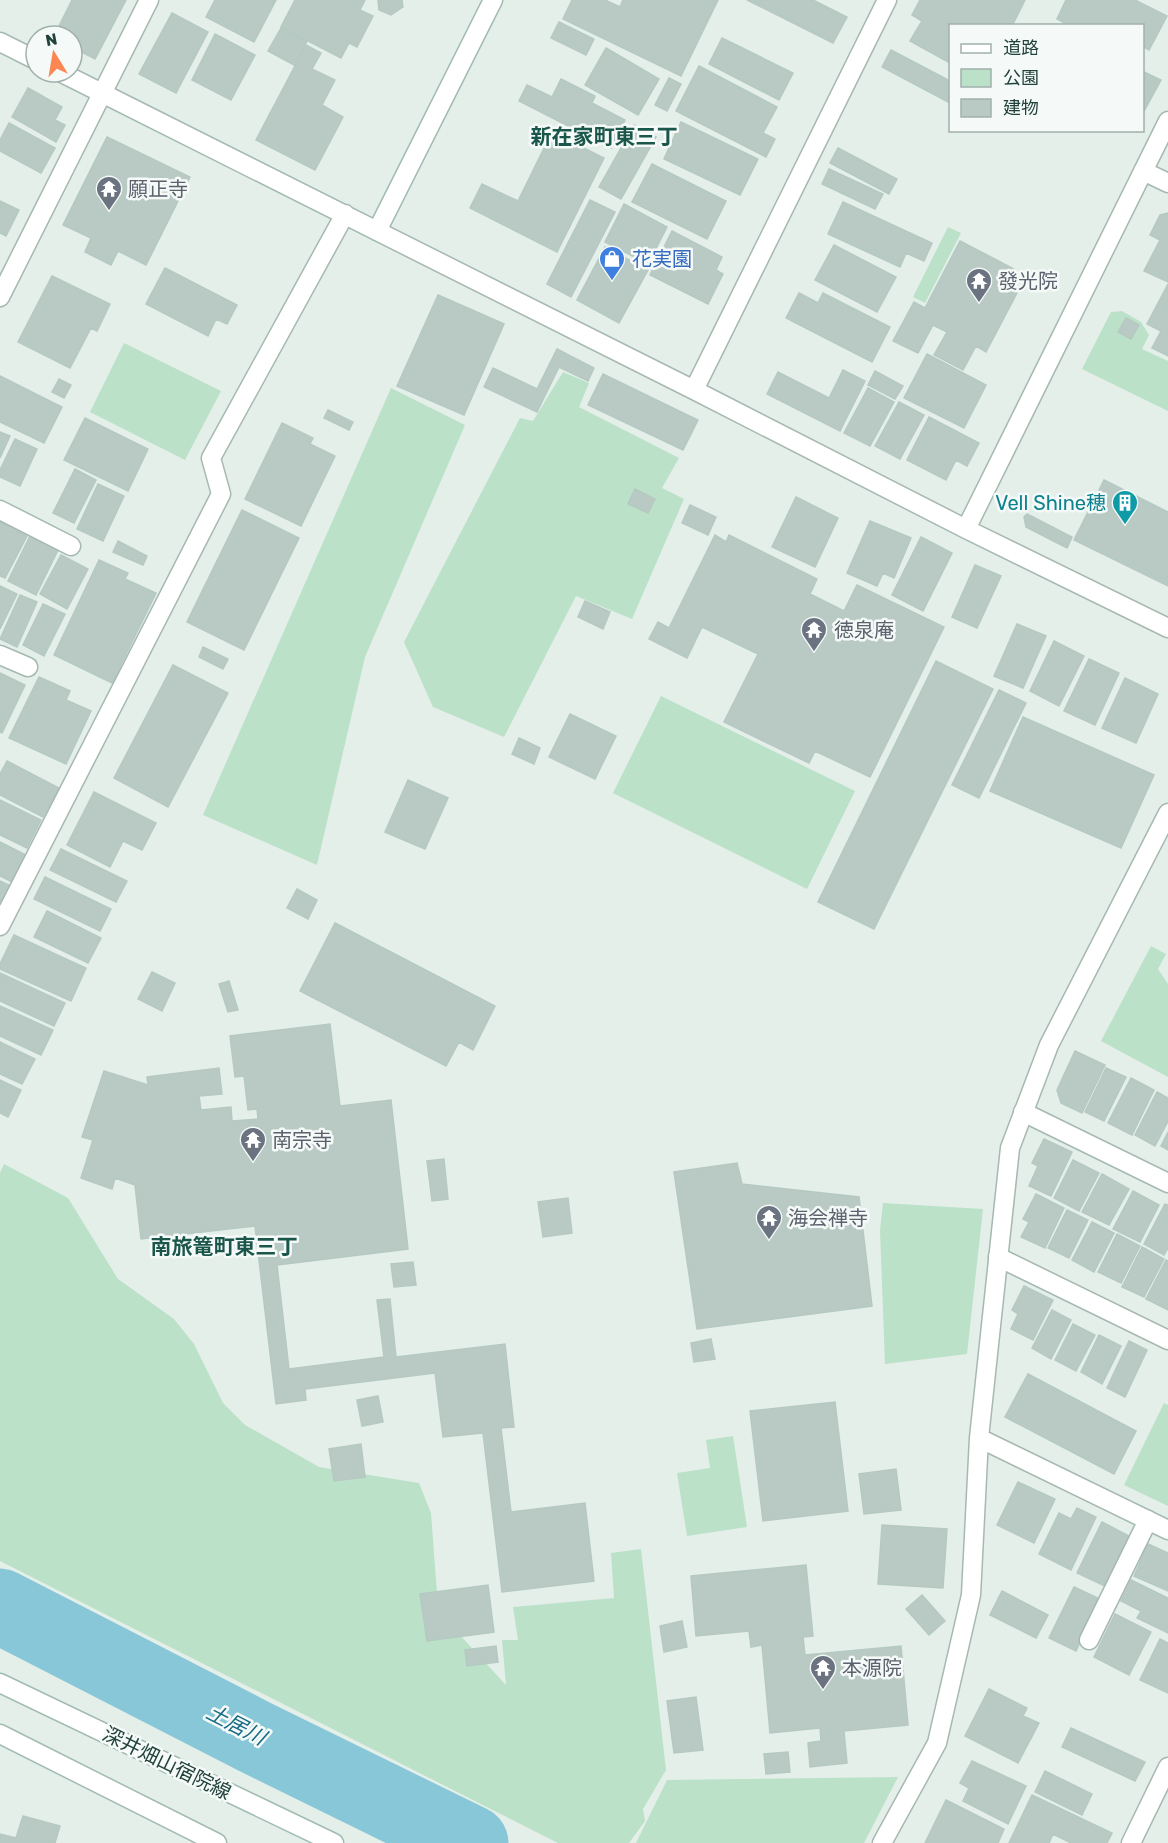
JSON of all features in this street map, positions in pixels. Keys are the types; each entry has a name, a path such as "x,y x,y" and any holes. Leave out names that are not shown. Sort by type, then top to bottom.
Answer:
{"street":[{"path":"0,297 149,0"},
{"path":"377,231 494,0"},
{"path":"694,390 887,0"},
{"path":"0,42 24,54"},
{"path":"84,84 966,529 1168,628"},
{"path":"966,529 1168,121"},
{"path":"1143,171 1168,183"},
{"path":"0,926 221,494 211,458 345,214"},
{"path":"0,510 71,546"},
{"path":"0,655 28,667"},
{"path":"882,1843 937,1743 971,1595 979,1438 1010,1148 1049,1045 1168,813"},
{"path":"1023,1112 1168,1183"},
{"path":"998,1257 1168,1340"},
{"path":"979,1438 1168,1530"},
{"path":"1089,1640 1148,1520"},
{"name":"深井畑山宿院線","path":"0,1683 334,1843"},
{"path":"0,1734 217,1843"},
{"path":"1131,1843 1168,1767"}],"green space":[{"path":"948,227 961,233 925,303 913,297"},
{"path":"1122,311 1141,322 1149,335 1142,349 1168,361 1168,411 1082,369 1111,312"},
{"path":"124,343 221,391 185,460 90,412"},
{"path":"563,372 589,383 579,407 679,458 662,488 684,499 632,619 576,596 504,737 433,707 404,642 520,418 533,421"},
{"path":"391,388 465,425 365,657 317,865 203,815"},
{"path":"661,696 855,791 807,889 613,793"},
{"path":"1151,946 1166,954 1158,969 1168,984 1168,1077 1101,1041"},
{"path":"4,1164 68,1198 118,1279 174,1319 194,1344 223,1403 245,1425 319,1467 419,1483 431,1513 437,1593 459,1634 506,1685 502,1640 518,1640 513,1607 614,1598 611,1553 641,1549 666,1770 643,1809 645,1821 629,1843 558,1843 0,1561 0,1173"},
{"path":"883,1203 983,1209 967,1354 885,1364 880,1230"},
{"path":"1164,1403 1168,1405 1168,1506 1124,1485"},
{"path":"733,1436 747,1527 687,1536 677,1473 710,1468 706,1440"},
{"path":"898,1777 864,1843 636,1843 667,1780"}],"building":[{"path":"72,0 126,0 95,59 84,53 84,24 60,24"},
{"path":"215,0 276,0 254,42 206,17"},
{"path":"295,0 365,0 360,10 373,16 357,47 349,43 341,58 281,27"},
{"path":"378,0 402,0 403,7 391,15 379,10"},
{"path":"572,0 605,0 620,7 623,0 718,0 681,76 563,19"},
{"path":"747,0 813,0 847,17 833,43"},
{"path":"920,0 1025,0 1013,24 949,24 949,62 910,41 922,21 912,15"},
{"path":"1066,0 1135,0 1167,16 1149,50 1144,47 1144,24 1066,24 1057,19"},
{"path":"172,13 208,32 176,93 139,74"},
{"path":"559,22 594,39 586,55 551,38"},
{"path":"281,28 307,41 294,65 268,51"},
{"path":"215,34 255,55 231,100 192,80"},
{"path":"722,38 793,73 779,100 709,64"},
{"path":"306,45 321,53 312,69 335,80 322,105 343,117 315,170 256,140"},
{"path":"606,48 659,79 638,115 585,85"},
{"path":"891,50 949,80 949,102 882,67"},
{"path":"699,66 777,107 763,133 775,139 766,157 676,111"},
{"path":"1144,72 1161,80 1144,111"},
{"path":"669,78 681,84 667,111 655,105"},
{"path":"561,79 595,96 592,103 625,120 611,148 519,101 527,85 552,97"},
{"path":"28,88 62,107 55,120 65,125 56,142 12,117"},
{"path":"681,122 758,159 740,195 664,159"},
{"path":"9,123 55,148 41,173 0,151 0,140"},
{"path":"634,125 656,137 621,199 599,187"},
{"path":"552,132 604,158 557,252 470,208 482,184 518,201"},
{"path":"107,137 190,177 146,265 118,251 111,265 85,252 91,238 63,225"},
{"path":"838,148 897,179 889,194 830,163"},
{"path":"652,164 726,201 707,239 632,202"},
{"path":"829,169 883,194 875,209 822,184"},
{"path":"590,200 615,212 571,297 547,284"},
{"path":"0,201 19,210 6,236 0,233"},
{"path":"843,202 932,243 924,261 906,253 900,267 828,234"},
{"path":"624,204 667,227 648,264 605,242"},
{"path":"1168,213 1168,282 1144,271 1160,240 1150,235 1160,215"},
{"path":"672,231 722,257 716,270 723,274 708,304 650,275"},
{"path":"960,241 1014,269 1005,288 1017,293 986,352 976,346 963,370 934,355 947,332 933,325 918,353 893,341 914,302 925,308"},
{"path":"834,245 896,277 877,312 815,280"},
{"path":"605,247 648,270 619,323 577,300"},
{"path":"165,268 237,305 227,324 216,319 208,336 146,304"},
{"path":"52,276 110,304 97,331 91,328 70,368 18,342"},
{"path":"1168,284 1168,356 1152,348 1161,331 1147,324"},
{"path":"799,293 818,303 823,293 890,327 872,362 786,318"},
{"path":"438,295 504,324 464,415 397,386"},
{"path":"1126,318 1139,325 1131,339 1118,332"},
{"path":"557,349 594,368 588,381 559,367 537,412 484,387 493,368 537,389"},
{"path":"927,354 986,385 964,428 904,398"},
{"path":"843,370 865,381 840,431 767,394 778,372 829,398"},
{"path":"875,371 903,386 895,399 868,385"},
{"path":"603,374 698,420 683,450 588,405"},
{"path":"0,376 62,407 44,443 0,422"},
{"path":"59,379 71,385 64,398 52,392"},
{"path":"868,388 894,402 870,446 844,433"},
{"path":"899,402 924,415 900,459 875,446"},
{"path":"328,410 353,422 349,430 324,418"},
{"path":"929,417 979,443 967,466 956,460 946,480 907,460"},
{"path":"85,418 148,449 128,491 64,460"},
{"path":"282,423 313,438 310,444 335,456 301,526 245,499"},
{"path":"0,432 10,436 0,458"},
{"path":"15,439 37,449 20,486 0,477 0,470"},
{"path":"75,469 96,480 74,523 53,513"},
{"name":"Vell Shine穂","path":"1104,480 1168,512 1168,586 1074,540"},
{"path":"98,484 124,496 103,541 77,529"},
{"path":"635,489 655,499 648,513 628,504"},
{"path":"796,497 838,518 815,567 772,547"},
{"path":"690,505 716,517 708,535 682,523"},
{"path":"242,510 299,538 244,650 187,622"},
{"path":"1027,514 1072,537 1067,548 1026,527 1024,517"},
{"path":"870,521 911,538 894,578 883,573 877,586 847,573"},
{"path":"0,522 27,536 5,578 0,576"},
{"path":"715,535 726,542 729,535 817,579 810,594 844,611 857,585 944,627 870,777 815,751 809,763 724,722 758,654 702,627 687,658 649,639 658,622 669,628"},
{"path":"30,536 58,550 36,595 8,581"},
{"path":"921,537 952,553 923,611 892,595"},
{"path":"118,541 147,556 143,565 113,552"},
{"path":"61,555 88,569 67,609 40,594"},
{"path":"99,560 128,573 125,579 156,593 112,683 54,655"},
{"path":"975,565 1001,576 977,628 952,617"},
{"path":"0,586 17,594 0,629"},
{"path":"20,595 37,602 17,647 0,639"},
{"path":"585,601 610,612 603,629 578,617"},
{"path":"43,604 65,614 44,656 23,645"},
{"path":"1017,624 1046,636 1023,688 994,676"},
{"path":"1054,641 1084,656 1059,706 1030,691"},
{"path":"203,647 228,659 223,669 199,657"},
{"path":"1089,659 1119,673 1095,725 1064,711"},
{"path":"936,661 993,689 874,929 818,902"},
{"path":"173,665 228,693 168,807 114,778"},
{"path":"0,673 25,685 2,733 0,732"},
{"path":"39,677 70,691 66,700 91,711 66,764 9,738"},
{"path":"1125,678 1158,694 1136,743 1102,728"},
{"path":"999,690 1026,703 979,798 952,785"},
{"path":"570,714 616,736 595,779 549,757"},
{"path":"1023,717 1154,775 1121,848 990,791"},
{"path":"519,738 540,748 534,764 512,754"},
{"path":"7,761 59,788 43,817 0,795 0,774"},
{"path":"408,780 448,798 425,849 385,832"},
{"path":"94,792 156,823 142,850 123,841 110,867 67,845"},
{"path":"0,800 41,820 27,848 0,835"},
{"path":"0,842 26,855 12,882 0,876"},
{"path":"61,849 127,881 116,902 50,870"},
{"path":"45,877 111,909 100,931 34,899"},
{"path":"0,881 11,886 0,908"},
{"path":"297,889 317,900 308,919 287,908"},
{"path":"47,911 101,938 88,963 34,937"},
{"path":"335,923 495,1006 473,1050 459,1042 446,1066 300,991"},
{"path":"14,935 86,968 71,1001 0,969 0,964"},
{"path":"152,972 175,983 162,1011 138,999"},
{"path":"0,973 65,1003 54,1026 0,1001"},
{"path":"229,981 238,1010 228,1012 219,984"},
{"path":"0,1006 53,1030 41,1055 0,1036"},
{"path":"330,1024 340,1106 391,1100 408,1249 277,1265 289,1369 384,1357 377,1300 390,1299 396,1357 505,1344 514,1427 501,1428 511,1512 585,1503 594,1581 502,1592 483,1433 443,1437 435,1373 305,1389 306,1400 276,1404 255,1226 141,1239 135,1185 115,1178 112,1189 81,1178 93,1140 82,1137 104,1071 148,1085 147,1077 219,1068 222,1094 199,1096 201,1110 231,1107 232,1121 258,1119 257,1109 248,1110 244,1076 235,1077 230,1036"},
{"path":"0,1042 35,1059 22,1084 0,1074"},
{"path":"1075,1051 1105,1065 1082,1113 1061,1103 1057,1090"},
{"path":"1106,1068 1126,1077 1104,1121 1085,1112"},
{"path":"1131,1078 1154,1090 1132,1135 1108,1123"},
{"path":"0,1080 21,1090 8,1117 0,1113"},
{"path":"1157,1092 1168,1098 1168,1121 1155,1146 1135,1135"},
{"path":"1168,1132 1168,1150 1161,1146"},
{"path":"1044,1139 1072,1152 1051,1196 1029,1186 1038,1166 1032,1163"},
{"path":"444,1159 448,1199 432,1201 427,1161"},
{"path":"1073,1160 1099,1173 1079,1211 1054,1198"},
{"path":"737,1163 742,1184 859,1197 872,1306 697,1329 674,1172"},
{"path":"1102,1174 1129,1189 1109,1225 1082,1212"},
{"path":"1133,1191 1159,1205 1140,1242 1113,1229"},
{"path":"1036,1194 1064,1208 1045,1248 1021,1237 1029,1222 1023,1219"},
{"path":"568,1198 572,1233 543,1237 538,1202"},
{"path":"1165,1204 1168,1205 1168,1248 1164,1255 1144,1244"},
{"path":"1067,1210 1088,1220 1069,1258 1048,1248"},
{"path":"1092,1222 1114,1233 1094,1272 1072,1260"},
{"path":"1117,1234 1140,1246 1121,1283 1098,1272"},
{"path":"1142,1247 1164,1259 1144,1297 1122,1287"},
{"path":"1166,1260 1168,1261 1168,1310 1146,1299"},
{"path":"413,1262 416,1285 394,1287 391,1264"},
{"path":"1024,1286 1053,1300 1033,1340 1011,1329 1018,1314 1012,1310"},
{"path":"1052,1310 1071,1320 1051,1359 1032,1348"},
{"path":"1073,1324 1095,1335 1076,1371 1055,1360"},
{"path":"1099,1335 1121,1346 1102,1384 1081,1372"},
{"path":"711,1339 715,1359 694,1362 691,1343"},
{"path":"1129,1341 1147,1350 1125,1397 1107,1388"},
{"path":"1028,1374 1136,1431 1114,1474 1005,1417"},
{"path":"378,1396 383,1422 362,1426 357,1400"},
{"path":"835,1402 848,1511 763,1521 750,1411"},
{"path":"361,1444 365,1477 334,1481 329,1449"},
{"path":"896,1469 901,1510 864,1514 859,1474"},
{"path":"1018,1482 1055,1499 1034,1543 997,1525"},
{"path":"1077,1508 1096,1517 1071,1570 1039,1554 1059,1513 1071,1519"},
{"path":"1102,1522 1131,1537 1107,1587 1077,1573"},
{"path":"882,1525 947,1529 943,1588 878,1584"},
{"path":"1148,1544 1168,1553 1168,1591 1134,1576"},
{"path":"806,1565 813,1636 803,1637 805,1655 901,1646 908,1725 844,1731 847,1763 810,1767 808,1743 821,1741 820,1728 770,1733 762,1645 751,1647 749,1631 696,1636 691,1576"},
{"path":"1131,1580 1168,1598 1168,1633 1137,1618 1141,1611 1121,1601"},
{"path":"488,1585 494,1632 427,1641 420,1594"},
{"path":"1074,1587 1100,1599 1076,1651 1049,1638"},
{"path":"1002,1591 1048,1615 1036,1638 990,1615"},
{"path":"922,1595 945,1621 929,1635 906,1609"},
{"path":"1115,1614 1151,1632 1129,1675 1094,1657"},
{"path":"682,1621 687,1647 664,1652 660,1626"},
{"path":"1160,1639 1168,1643 1168,1693 1140,1680"},
{"path":"496,1646 498,1662 467,1666 465,1650"},
{"path":"989,1689 1027,1708 1023,1716 1039,1723 1018,1763 965,1736"},
{"path":"696,1697 703,1750 674,1753 667,1701"},
{"path":"1071,1728 1145,1762 1135,1781 1062,1747"},
{"path":"788,1752 790,1772 766,1774 764,1754"},
{"path":"972,1761 1026,1786 1008,1824 963,1801 969,1788 960,1783"},
{"path":"1045,1771 1092,1794 1082,1815 1035,1792"},
{"path":"1032,1795 1112,1833 1107,1843 1071,1843 1053,1834 1049,1843 1009,1843"},
{"path":"946,1800 1004,1829 998,1843 925,1843"},
{"path":"23,1816 60,1826 55,1843 0,1843 0,1834 16,1838"}],"waterway":[{"name":"土居川","path":"0,1606 255,1737 471,1843"}],"place":[{"name":"願正寺","path":"109,212"},
{"name":"花実園","path":"612,282"},
{"name":"發光院","path":"979,304"},
{"name":"Vell Shine穂","path":"1125,526"},
{"name":"徳泉庵","path":"814,653"},
{"name":"南宗寺","path":"253,1163"},
{"name":"海会禅寺","path":"769,1241"},
{"name":"本源院","path":"823,1691"}],"district":[{"name":"新在家町東三丁","path":"604,137"},
{"name":"南旅篭町東三丁","path":"224,1247"}]}
